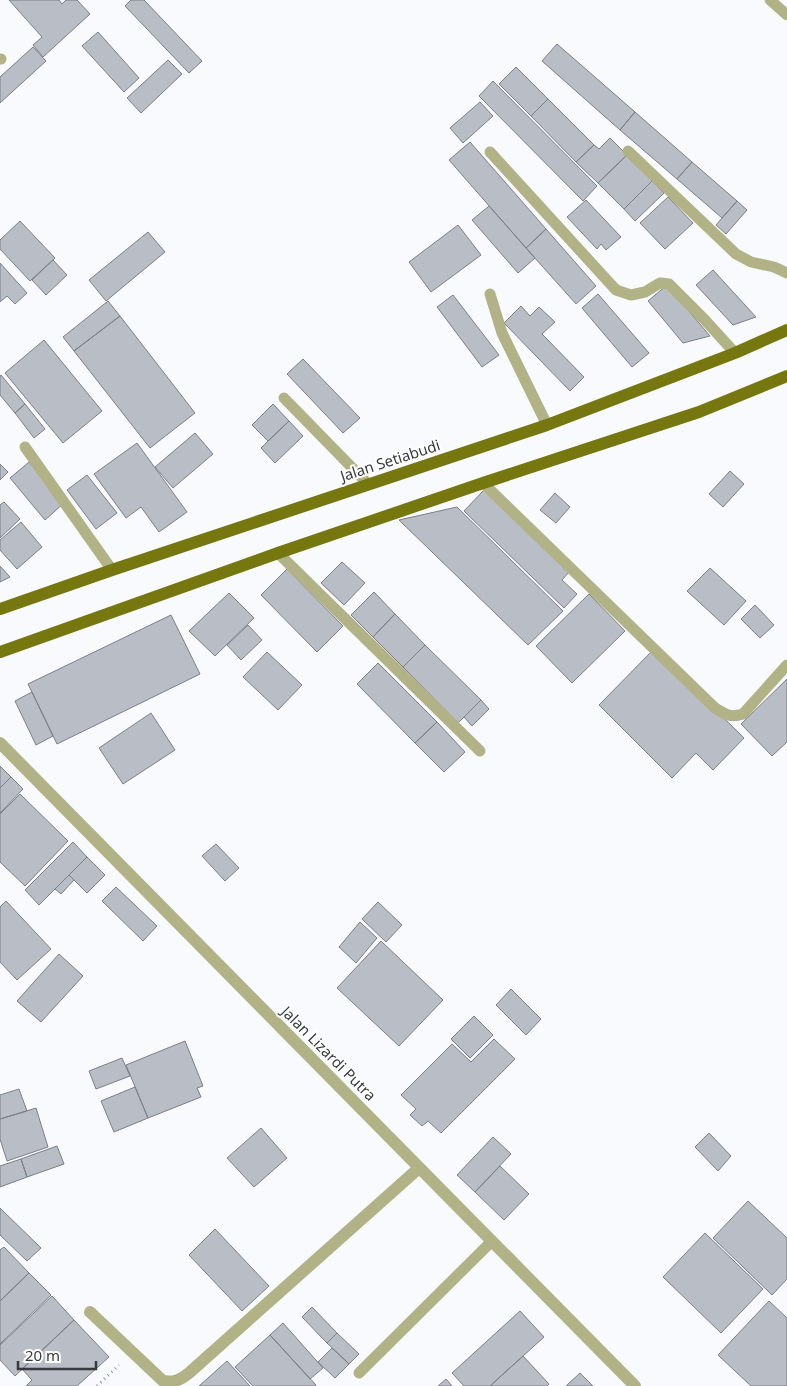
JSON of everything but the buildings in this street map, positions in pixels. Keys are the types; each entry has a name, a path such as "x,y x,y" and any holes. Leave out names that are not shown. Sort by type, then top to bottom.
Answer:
{"main road":[{"name":"Jalan Setiabudi","path":"0,610 112,570 547,425 735,353 787,330"},
{"path":"0,652 278,553 699,412 787,376"}],"street":[{"name":"Jalan Lizardi Putra","path":"0,743 635,1386"},
{"path":"90,1312 163,1381 179,1380 419,1168"}],"lane":[{"path":"770,0 787,15"},
{"path":"628,151 736,254 751,262 774,267 787,273"},
{"path":"490,152 616,290 631,295 645,292 660,283 669,284 706,320 735,353"},
{"path":"490,294 502,333 547,425"},
{"path":"284,398 368,484"},
{"path":"25,447 112,570"},
{"path":"483,483 715,708 726,716 734,717 743,714 787,664"},
{"path":"278,553 480,751"},
{"path":"359,1373 492,1241"}],"path":[{"path":"97,1386 132,1352"}]}
